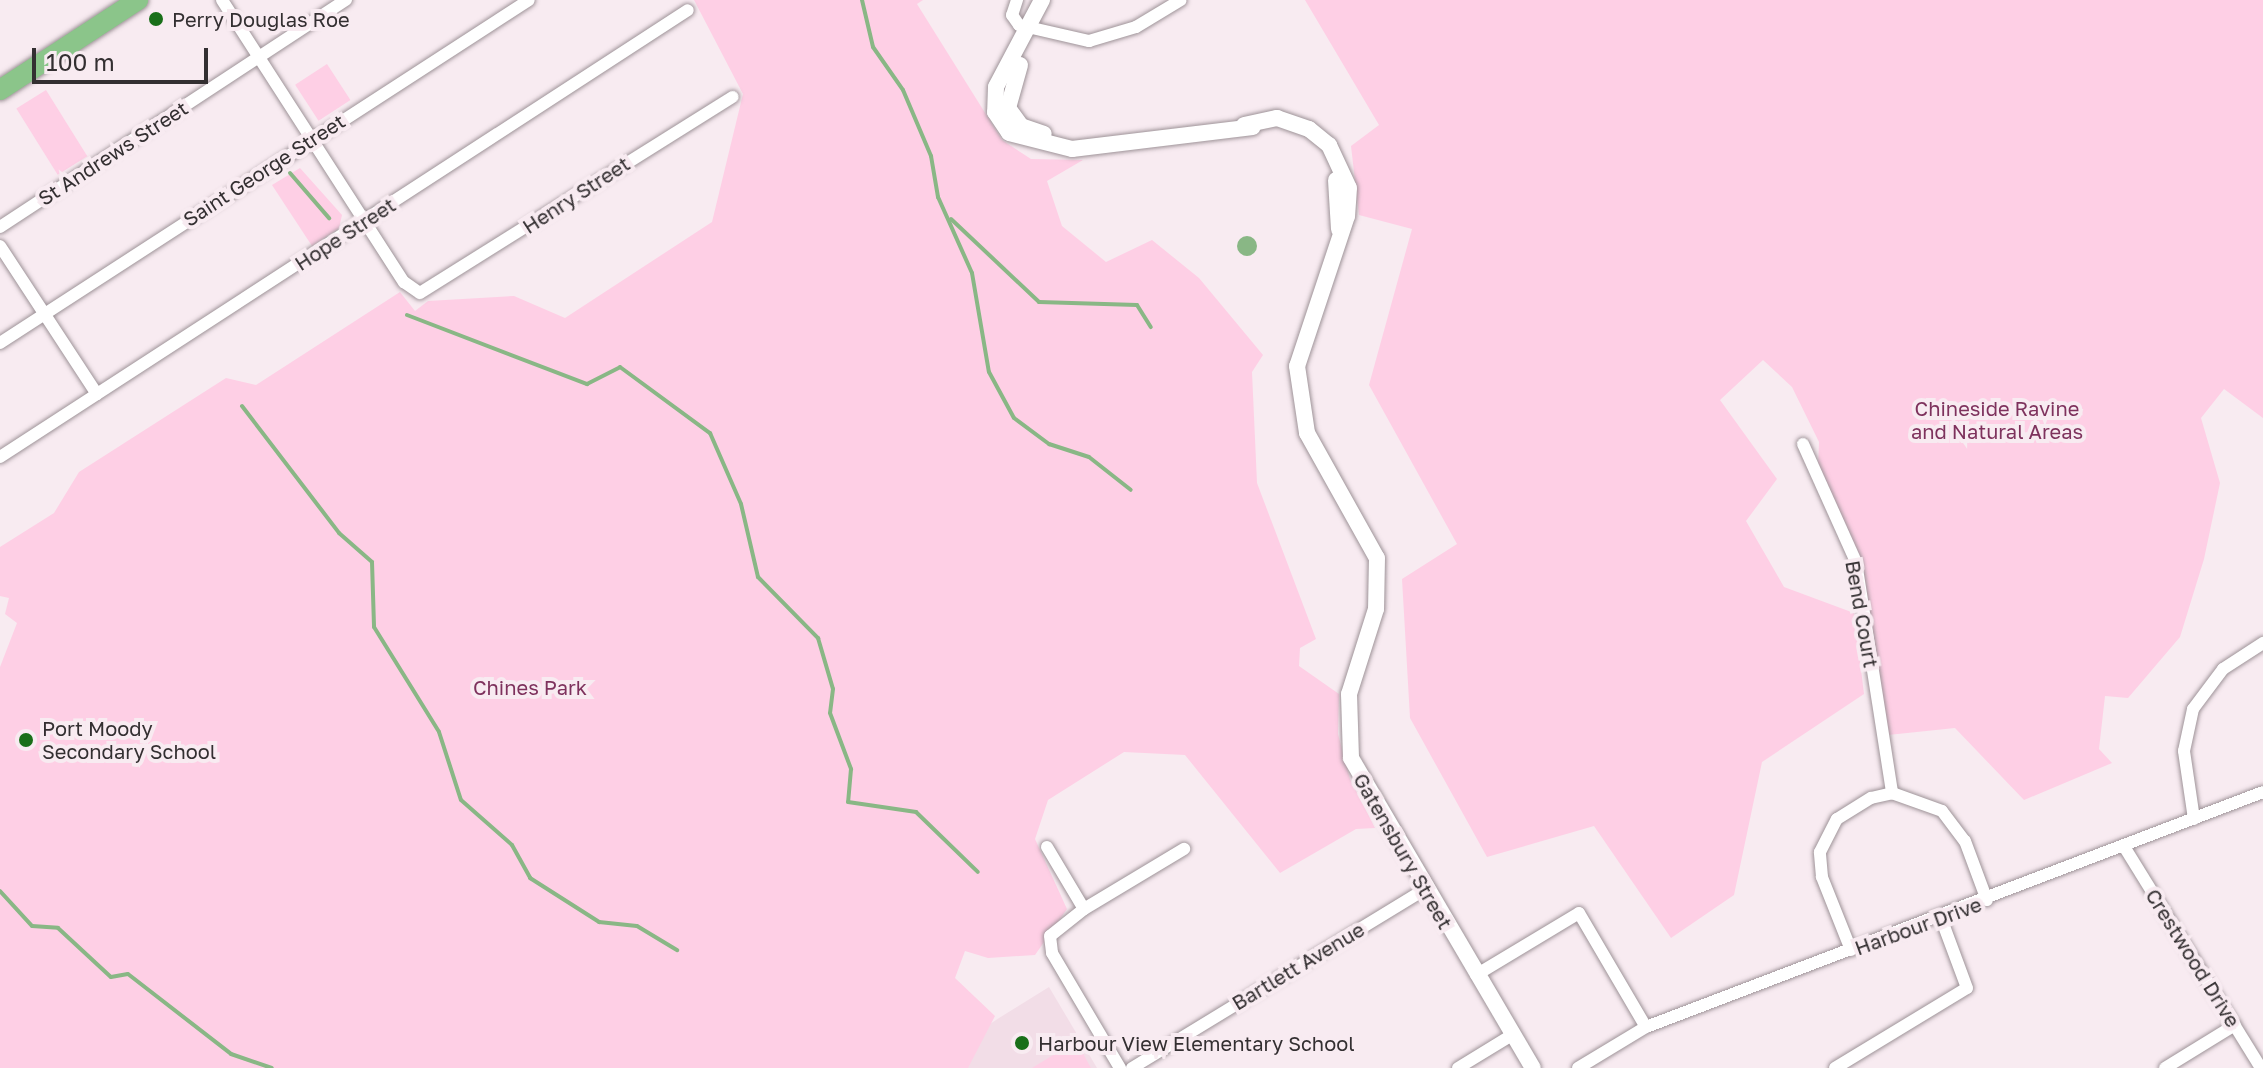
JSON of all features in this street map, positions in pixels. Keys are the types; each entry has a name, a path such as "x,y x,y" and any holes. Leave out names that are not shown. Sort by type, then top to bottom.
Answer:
{"main road":[{"path":"0,90 138,0"}],"street":[{"path":"222,0 364,222"},
{"name":"St Andrews Street","path":"0,227 346,0"},
{"name":"Saint George Street","path":"0,343 310,139 529,0"},
{"path":"1017,0 1014,21 1033,29 1103,39 1181,0"},
{"path":"1033,29 1042,0"},
{"path":"1033,29 1054,0"},
{"name":"Hope Street","path":"0,457 688,10"},
{"name":"Gatensbury Street","path":"1033,29 1012,79 1008,108 1028,130 1080,144 1244,125 1277,118 1329,145 1350,203 1339,229 1300,370 1307,433 1360,528 1373,545 1375,592 1349,694 1348,744 1362,783 1533,1068"},
{"name":"Henry Street","path":"364,222 404,282 420,293 733,97"},
{"path":"0,246 97,394"},
{"name":"Bend Court","path":"1803,444 1856,562 1892,793"},
{"path":"2194,819 2184,751 2193,709 2223,669 2263,643"},
{"name":"Harbour Drive","path":"1578,1068 1646,1027 2125,848 2263,792"},
{"path":"1851,950 1822,877 1821,845 1845,813 1892,793 1933,805 1950,819 1987,900"},
{"path":"1047,847 1084,909"},
{"name":"Crestwood Drive","path":"2125,848 2261,1068"},
{"path":"1120,1068 1052,953 1050,936 1084,909 1184,849"},
{"name":"Bartlett Avenue","path":"1132,1068 1424,890"},
{"path":"1476,975 1579,913 1646,1027"},
{"path":"1835,1068 1967,988 1941,918"},
{"path":"2165,1068 2235,1025"},
{"path":"1458,1068 1512,1035"}],"shaded area":[{"path":"1247,236 1254,239 1257,246 1254,253 1247,256 1240,253 1237,246 1240,239"},
{"name":"Harbour View Elementary School","path":"1049,987 1097,1068 925,1068 999,1018"}],"green space":[{"name":"Chines Park","path":"694,0 923,0 917,4 1002,140 1031,159 1083,160 1047,181 1062,226 1106,262 1152,240 1199,278 1263,355 1252,372 1257,483 1316,639 1300,648 1299,666 1339,694 1338,734 1350,779 1375,828 1356,829 1280,873 1185,755 1124,752 1048,800 1035,839 1067,909 1035,955 988,958 965,951 955,978 995,1016 968,1068 0,1068 0,667 17,623 5,614 9,598 0,596 0,547 54,513 79,472 226,378 256,385 400,292 415,311 428,301 514,296 565,318 712,222 743,94"},
{"name":"Chineside Ravine and Natural Areas","path":"1305,0 2263,0 2263,418 2224,389 2201,418 2220,483 2204,559 2180,637 2128,698 2105,696 2099,749 2112,763 2024,800 1955,728 1888,735 1861,567 1818,467 1819,442 1792,387 1763,360 1720,400 1777,479 1746,521 1784,587 1854,613 1864,694 1762,762 1734,895 1671,938 1594,826 1487,857 1410,718 1402,579 1457,544 1369,385 1412,229 1359,215 1351,146 1379,125"},
{"path":"327,64 350,100 319,121 295,85"},
{"path":"46,90 87,156 58,175 16,109"},
{"path":"300,168 342,215 339,228 312,246 272,185"},
{"path":"1076,1041 1091,1068 1032,1068"}],"waterway":[{"path":"862,0 873,47 903,90 931,156 938,197 972,273 989,372 1014,418 1049,444 1089,457 1131,490"},
{"path":"290,173 329,218"},
{"path":"951,219 1039,302 1137,305 1151,327"},
{"path":"407,315 587,384 620,367 710,433 741,504 758,577 818,638 833,689 830,713 851,769 848,802 916,812 978,872"},
{"path":"242,406 339,533 372,562 374,627 439,732 461,800 512,845 530,878 599,922 637,926 677,950"},
{"path":"0,891 32,926 58,928 111,977 128,974 231,1054 272,1068"}],"place":[{"name":"Perry Douglas Roe","path":"156,19"},
{"name":"Port Moody Secondary School","path":"26,740"},
{"name":"Harbour View Elementary School","path":"1022,1043"}]}
